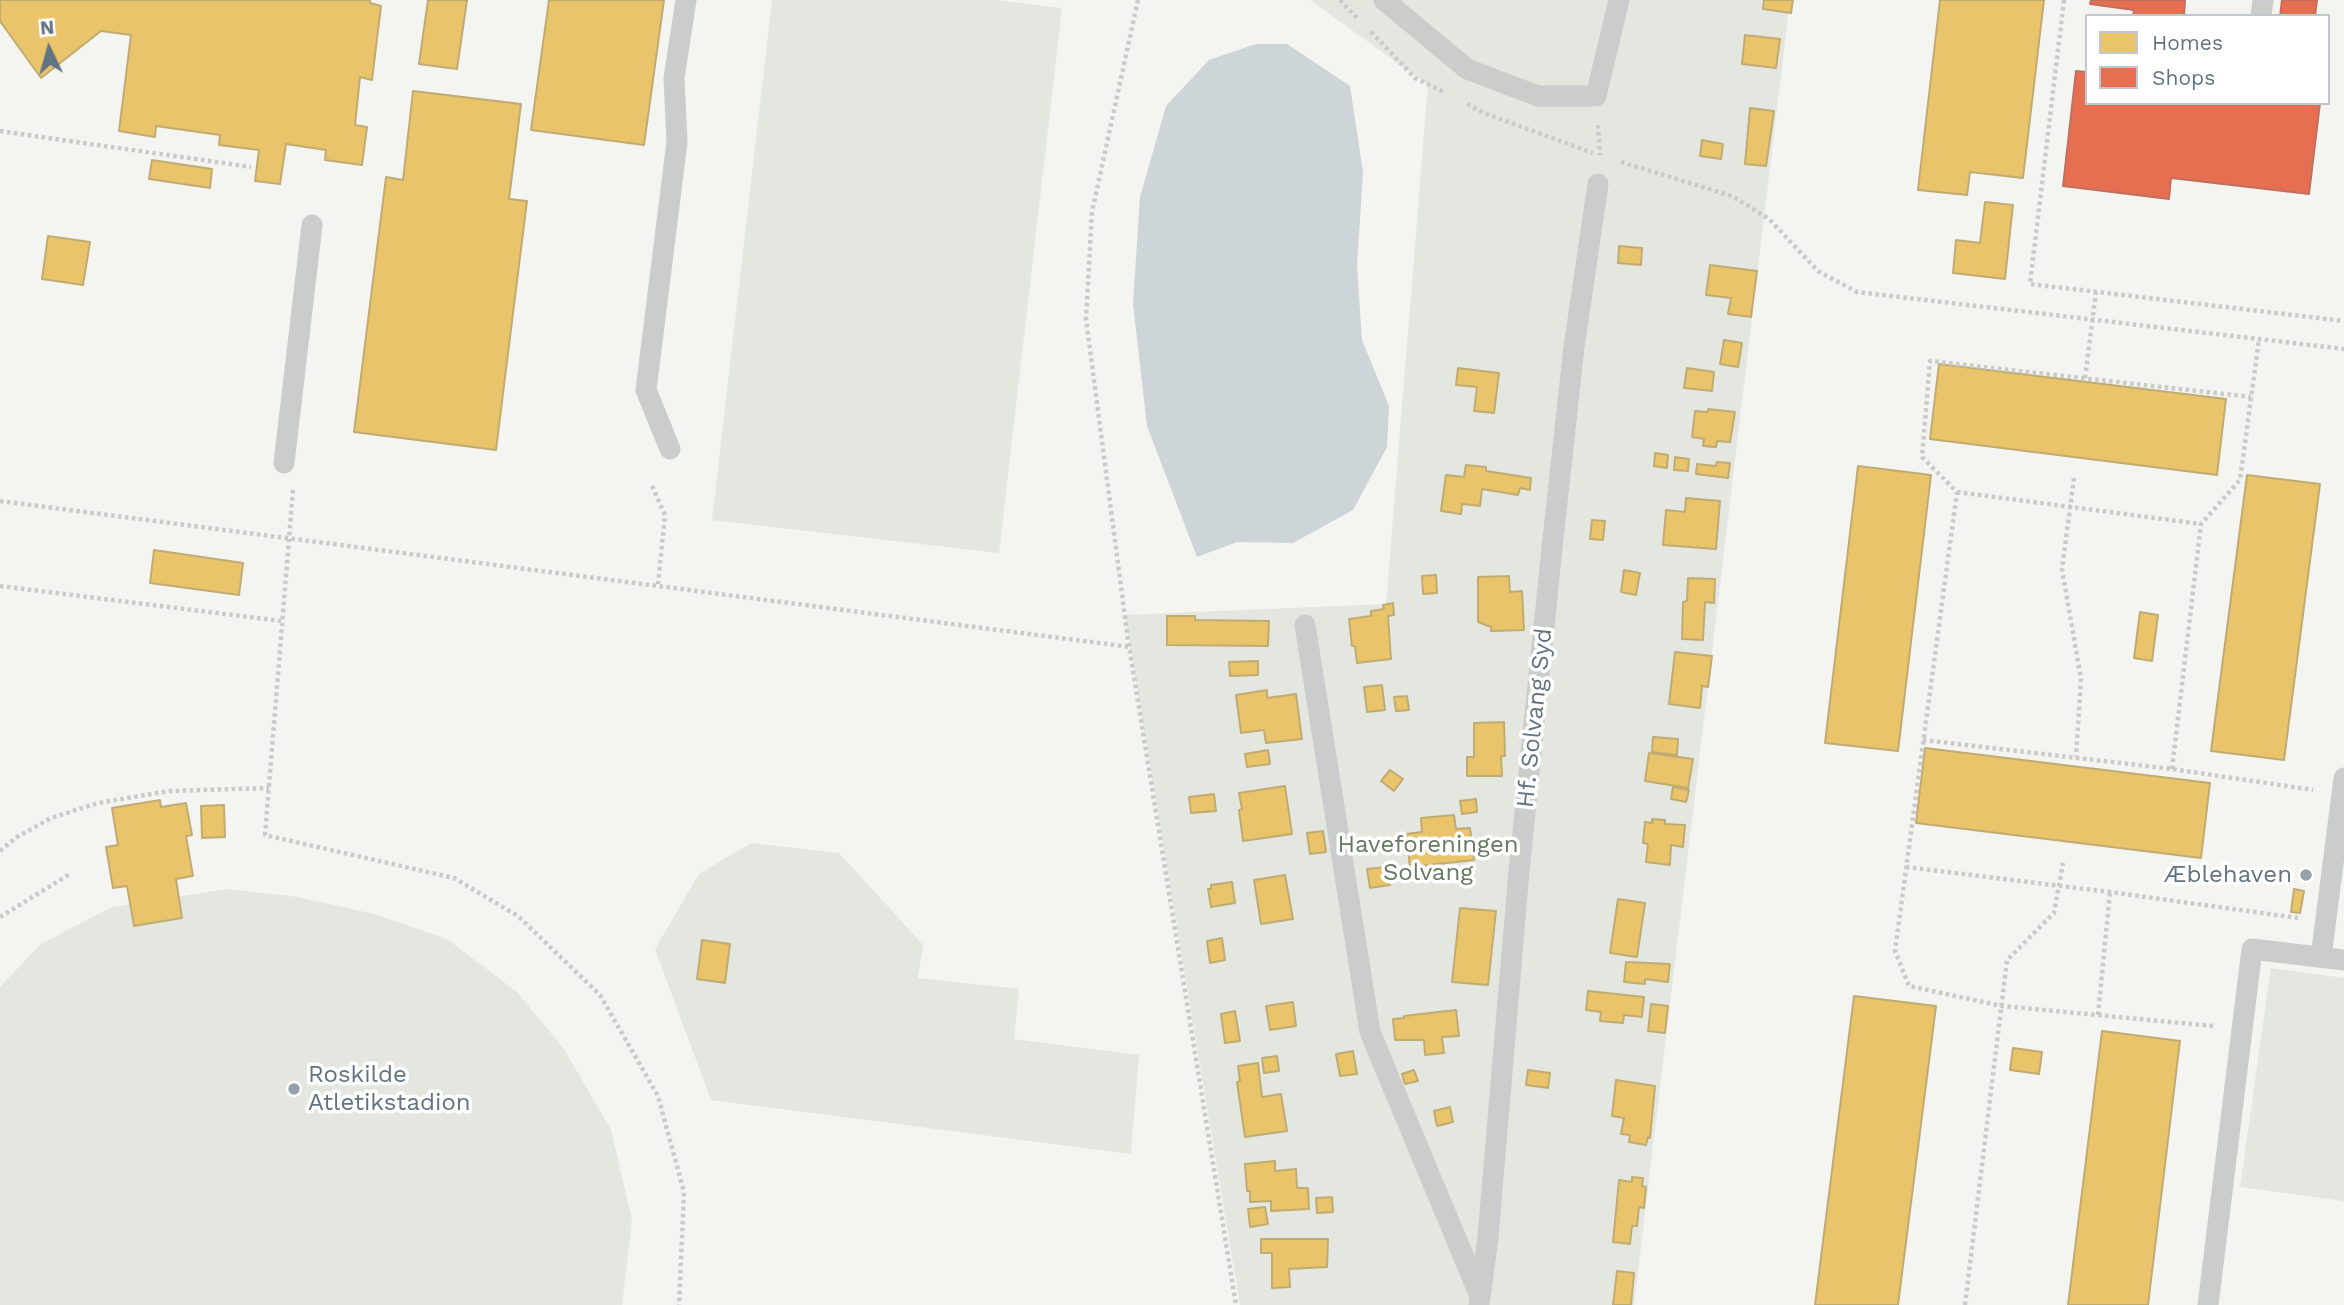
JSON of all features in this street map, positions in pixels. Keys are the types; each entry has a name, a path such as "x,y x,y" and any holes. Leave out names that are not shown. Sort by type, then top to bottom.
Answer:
{"lane":[{"path":"670,449 646,390 677,142 674,78 686,0"},
{"path":"1384,0 1467,69 1538,96 1596,96 1619,0"},
{"name":"Hf. Solvang Syd","path":"1480,1301 1553,534 1574,347 1598,184"},
{"path":"289,470 313,225"},
{"name":"Hf. Solvang Syd","path":"1305,625 1370,1032 1480,1301"},
{"path":"2321,957 2343,786"},
{"path":"2208,1305 2252,948 2344,960"}],"path":[{"path":"1138,0 1092,212 1086,319 1130,647 1236,1305"},
{"path":"1340,0 1359,19"},
{"path":"2064,0 2030,284 2344,321"},
{"path":"1368,29 1415,78 1449,95"},
{"path":"1461,101 1484,113 1601,156"},
{"path":"0,131 251,167"},
{"path":"1614,160 1732,196 1769,219 1818,271 1857,292 2344,349"},
{"path":"2085,378 2096,292"},
{"path":"2172,769 2201,524 2240,480 2259,339"},
{"path":"2201,524 1957,492 1923,457 1930,361 2251,397"},
{"path":"289,470 287,538 265,835 454,878 518,916 600,995 658,1096 684,1192 679,1305"},
{"path":"2074,478 2062,569 2081,678 2076,757"},
{"path":"652,486 665,516 658,584"},
{"path":"1957,492 1895,951 1909,986 2002,1006 2242,1028"},
{"path":"0,501 1130,647"},
{"path":"0,586 281,621"},
{"path":"1923,740 2343,786"},
{"path":"0,851 17,837 51,818 97,803 169,791 269,788"},
{"path":"1965,1305 2007,960 2054,913 2063,863"},
{"path":"1906,867 2326,922"},
{"path":"0,918 70,874"},
{"path":"2098,1015 2110,892"}],"green space":[{"path":"772,0 996,0 1062,8 999,553 712,520"},
{"name":"Haveforeningen Solvang","path":"1310,0 1790,0 1634,1305 1240,1305 1125,615 1386,604 1428,85"},
{"path":"751,843 839,853 923,945 918,978 1019,989 1014,1039 1139,1055 1131,1154 711,1100 655,949 699,874"},
{"name":"Roskilde Atletikstadion","path":"227,889 298,897 374,914 447,939 517,992 564,1049 611,1130 632,1220 622,1305 0,1305 0,987 41,944 112,907"},
{"path":"2271,968 2344,978 2344,1201 2240,1187"}],"shaded area":[{"path":"1256,44 1287,44 1350,86 1363,172 1357,266 1362,340 1389,406 1387,447 1353,510 1293,543 1237,542 1197,557 1147,426 1133,304 1140,197 1166,106 1209,60"}],"building: Homes":[{"path":"0,0 370,0 370,3 381,6 372,80 360,77 355,125 367,127 362,165 325,160 326,150 286,144 280,184 255,181 259,150 219,145 220,135 156,126 155,137 119,131 131,35 101,31 41,78 0,21"},
{"path":"428,0 467,0 457,69 419,64"},
{"path":"549,0 664,0 644,145 531,130"},
{"path":"1764,0 1793,0 1791,13 1763,9"},
{"path":"1940,0 2044,0 2023,178 1970,172 1967,195 1918,190"},
{"path":"1745,35 1780,39 1776,68 1742,64"},
{"path":"413,91 521,104 509,199 527,201 496,450 354,432 386,177 403,180"},
{"path":"1750,108 1774,111 1766,166 1745,164"},
{"path":"1702,140 1723,144 1721,159 1700,156"},
{"path":"152,160 212,169 210,188 149,179"},
{"path":"1985,202 2013,205 2005,279 1953,273 1956,240 1980,243"},
{"path":"48,236 90,242 83,285 42,279"},
{"path":"1619,246 1642,248 1641,265 1618,263"},
{"path":"1710,265 1757,271 1751,317 1728,314 1731,298 1706,295"},
{"path":"1724,340 1742,343 1738,367 1720,364"},
{"path":"1939,364 2226,399 2217,475 1930,439"},
{"path":"1458,368 1499,373 1494,413 1474,411 1477,387 1456,385"},
{"path":"1687,368 1714,372 1712,391 1684,388"},
{"path":"1708,409 1735,412 1730,442 1717,441 1716,447 1703,446 1704,439 1692,437 1695,411 1708,412"},
{"path":"1655,453 1668,455 1667,468 1654,466"},
{"path":"1675,457 1689,459 1688,471 1674,470"},
{"path":"1717,462 1730,463 1728,478 1696,474 1697,464 1716,466"},
{"path":"1466,465 1531,478 1530,490 1520,488 1518,495 1482,489 1480,506 1462,504 1461,514 1441,511 1446,475 1464,477"},
{"path":"1858,466 1931,475 1898,751 1825,743"},
{"path":"2247,475 2320,484 2284,760 2211,751"},
{"path":"1686,498 1720,501 1716,549 1663,545 1666,510 1685,512"},
{"path":"1592,520 1605,521 1603,540 1590,539"},
{"path":"154,550 243,563 239,595 150,583"},
{"path":"1624,570 1640,573 1636,595 1621,592"},
{"path":"1436,575 1437,593 1423,594 1422,576"},
{"path":"1509,576 1510,592 1522,591 1524,630 1491,631 1491,627 1478,622 1478,577"},
{"path":"1688,578 1715,579 1714,603 1705,602 1703,640 1682,639 1683,602 1687,601"},
{"path":"1393,603 1394,615 1388,616 1391,659 1357,663 1349,619 1371,616 1371,611 1384,609 1383,605"},
{"path":"2140,612 2158,615 2152,661 2134,658"},
{"path":"1167,616 1195,616 1195,620 1269,621 1268,646 1167,645"},
{"path":"1675,652 1712,656 1708,687 1702,686 1700,708 1669,704"},
{"path":"1258,661 1258,675 1230,676 1229,662"},
{"path":"1382,685 1385,710 1367,712 1364,687"},
{"path":"1267,690 1267,698 1296,694 1302,739 1266,743 1264,730 1241,733 1236,695"},
{"path":"1407,696 1409,710 1396,711 1394,697"},
{"path":"1504,722 1505,756 1501,756 1502,776 1467,776 1467,757 1474,757 1474,723"},
{"path":"1653,737 1678,739 1677,755 1652,752"},
{"path":"1925,748 2210,783 2201,858 1916,823"},
{"path":"1268,750 1270,764 1247,767 1245,754"},
{"path":"1649,753 1693,759 1688,788 1645,781"},
{"path":"1390,770 1403,779 1394,791 1381,781"},
{"path":"1285,786 1292,834 1243,841 1239,793"},
{"path":"1673,787 1689,790 1686,802 1671,799"},
{"path":"1214,794 1216,811 1191,813 1189,797"},
{"path":"1476,799 1477,812 1462,814 1460,801"},
{"path":"160,800 161,807 186,803 192,835 186,836 193,876 176,879 182,918 134,926 127,886 113,888 106,847 118,845 112,808"},
{"path":"224,805 225,837 202,838 201,806"},
{"path":"1454,815 1456,829 1470,828 1474,860 1410,867 1406,834 1422,832 1421,818"},
{"path":"1652,819 1665,820 1665,824 1685,825 1683,847 1671,845 1670,865 1646,862 1648,844 1643,843 1645,822 1652,823"},
{"path":"1323,831 1326,852 1310,854 1307,833"},
{"path":"1387,867 1390,885 1370,888 1367,869"},
{"path":"1285,875 1293,919 1261,924 1254,880"},
{"path":"1232,882 1235,903 1211,907 1208,889 1211,889 1211,885"},
{"path":"2294,889 2304,891 2300,913 2291,912"},
{"path":"1618,899 1645,903 1637,957 1610,953"},
{"path":"1460,908 1496,911 1488,985 1452,982"},
{"path":"1222,938 1225,960 1210,963 1207,941"},
{"path":"702,940 730,944 725,983 697,979"},
{"path":"1626,962 1670,964 1668,982 1645,979 1645,984 1624,982"},
{"path":"1588,991 1644,997 1642,1017 1624,1015 1623,1023 1600,1021 1601,1012 1586,1010"},
{"path":"1854,996 1936,1006 1898,1305 1815,1305"},
{"path":"1293,1002 1296,1026 1270,1030 1266,1006"},
{"path":"1651,1004 1668,1006 1665,1033 1648,1031"},
{"path":"1456,1010 1459,1036 1442,1037 1444,1053 1425,1055 1424,1040 1395,1040 1393,1019"},
{"path":"1235,1011 1240,1041 1225,1043 1221,1014"},
{"path":"2102,1031 2180,1041 2148,1305 2068,1305"},
{"path":"2013,1048 2042,1052 2039,1074 2010,1070"},
{"path":"1353,1051 1357,1074 1340,1076 1336,1054"},
{"path":"1277,1056 1279,1071 1264,1073 1262,1058"},
{"path":"1258,1063 1262,1097 1281,1094 1287,1131 1245,1137 1237,1082 1240,1081 1238,1066"},
{"path":"1414,1070 1418,1081 1405,1084 1402,1074"},
{"path":"1528,1070 1550,1073 1548,1088 1526,1085"},
{"path":"1616,1080 1655,1086 1650,1138 1648,1137 1646,1145 1629,1142 1630,1135 1621,1134 1624,1118 1612,1116"},
{"path":"1450,1107 1453,1122 1437,1126 1434,1111"},
{"path":"1275,1161 1275,1171 1296,1169 1297,1188 1308,1188 1309,1209 1271,1211 1271,1201 1250,1202 1245,1164"},
{"path":"1632,1177 1643,1178 1642,1186 1646,1187 1644,1208 1639,1207 1637,1226 1632,1226 1630,1244 1613,1242 1619,1180 1632,1182"},
{"path":"1332,1197 1333,1212 1317,1213 1316,1198"},
{"path":"1265,1207 1268,1224 1250,1227 1248,1209"},
{"path":"1261,1239 1328,1239 1327,1267 1289,1269 1290,1287 1272,1288 1272,1253 1261,1253"},
{"path":"1617,1271 1634,1273 1631,1305 1613,1305"}],"building: Shops":[{"path":"2091,0 2185,0 2184,14 2133,14 2134,10 2090,4"},
{"path":"2282,0 2317,0 2315,14 2280,14"},
{"path":"2076,71 2085,72 2085,105 2320,105 2309,194 2171,178 2169,199 2063,186"}],"place":[{"name":"Æblehaven","path":"2306,875"},
{"name":"Roskilde Atletikstadion","path":"294,1089"}]}
